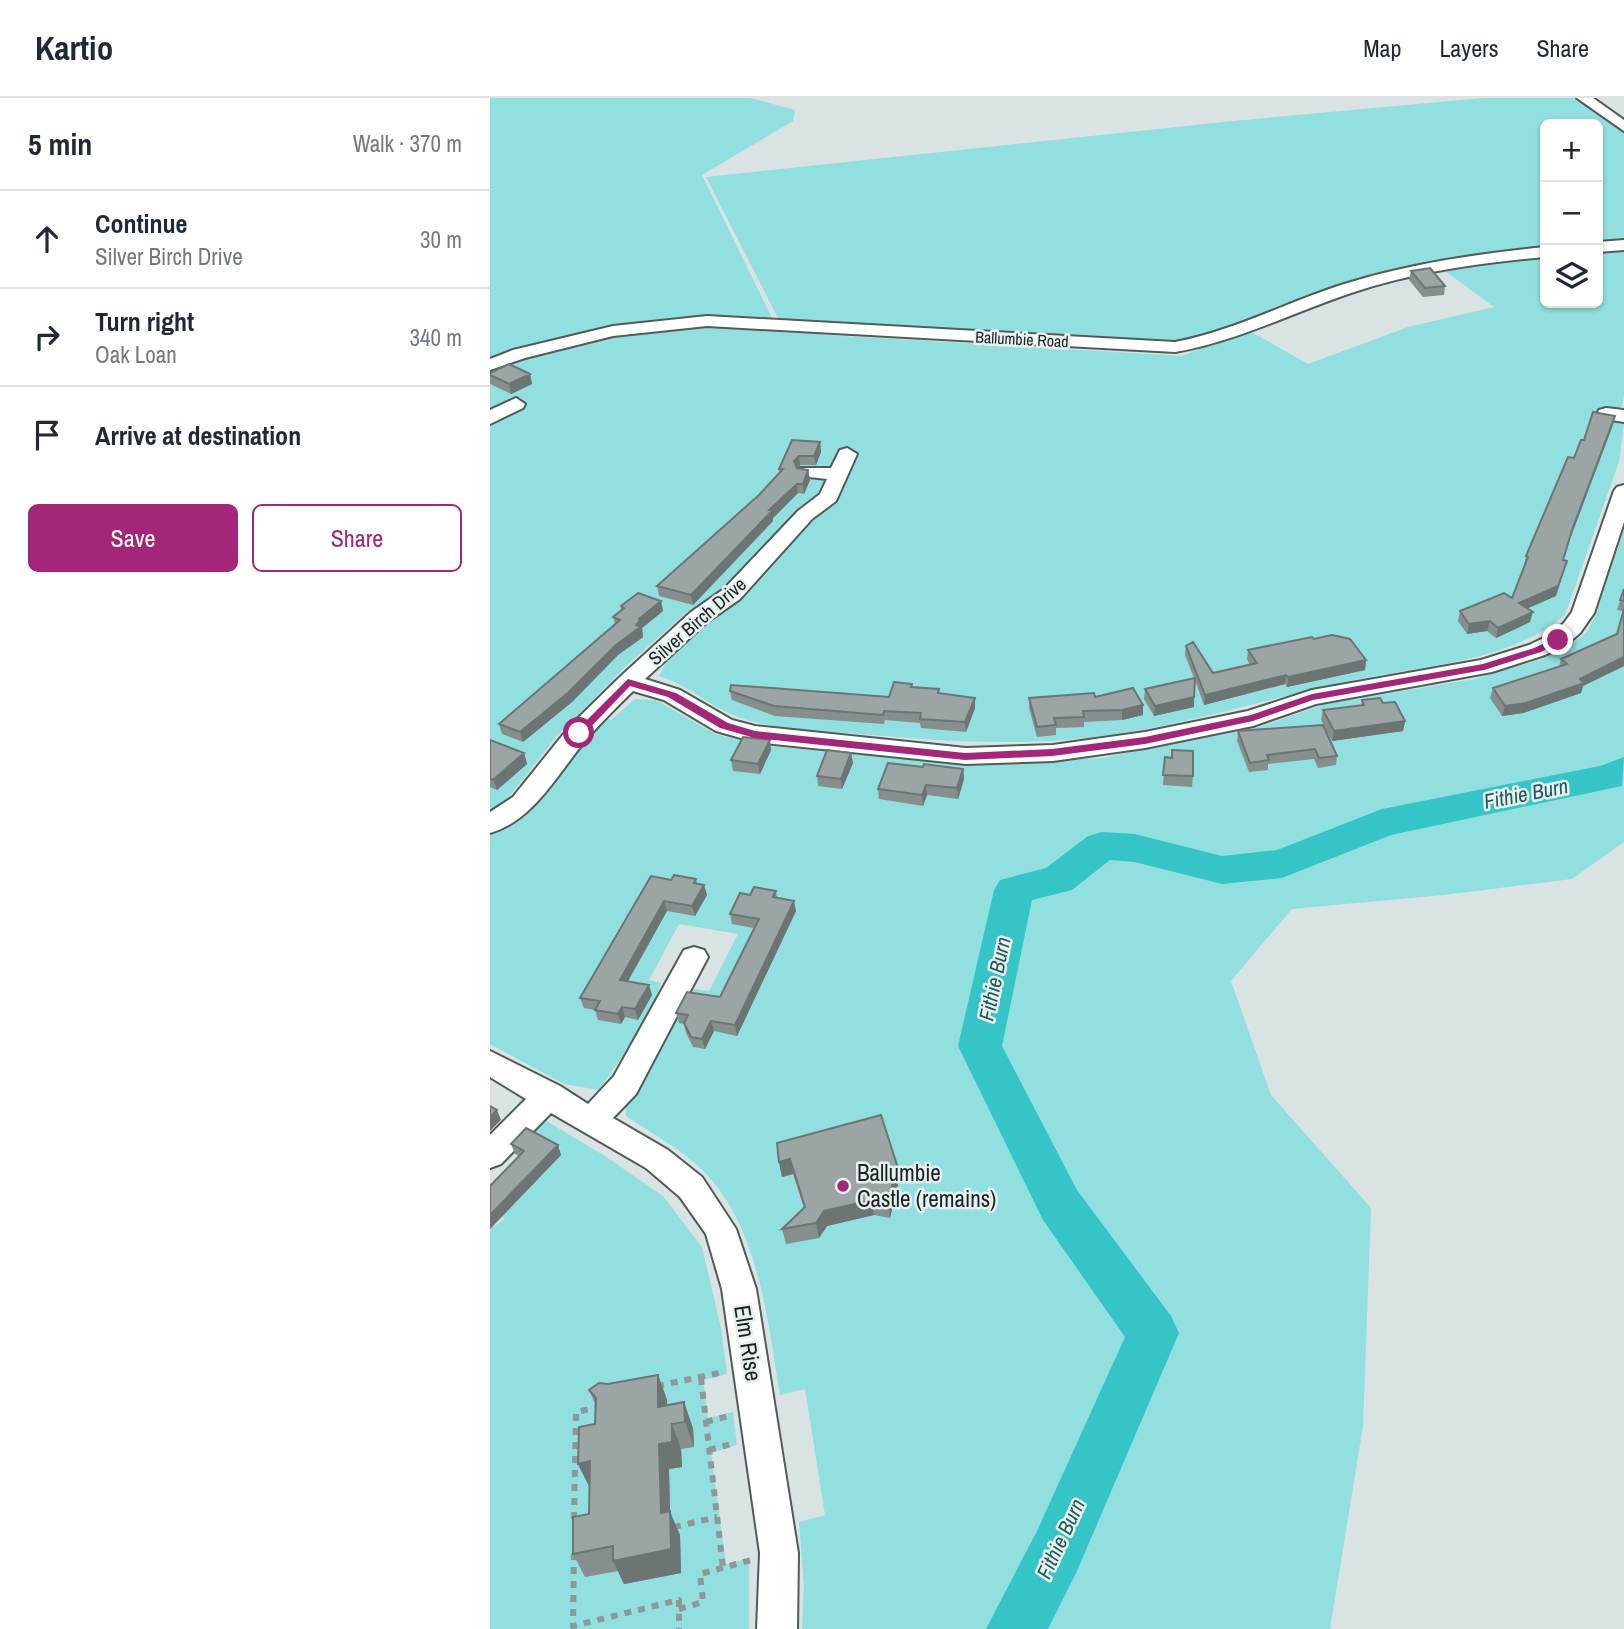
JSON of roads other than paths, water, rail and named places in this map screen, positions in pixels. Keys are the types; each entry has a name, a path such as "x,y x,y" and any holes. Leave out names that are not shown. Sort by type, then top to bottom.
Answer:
{"street":[{"path":"1584,98 1624,127"},
{"path":"1603,247 1624,245"},
{"name":"Ballumbie Road","path":"490,365 556,344 613,331 707,321 1175,347 1213,339 1310,301 1387,276 1437,266 1540,253"},
{"path":"490,418 516,404"},
{"name":"Silver Birch Drive","path":"490,824 522,803 579,733 628,682 699,617 732,594 805,515 829,497 843,464 807,472"},
{"path":"628,682 672,695 724,726 793,740 965,756 1052,753 1145,740 1253,718 1312,698 1484,667 1537,650 1558,640 1572,628 1583,612 1624,491"},
{"path":"592,1120 625,1085 694,957"},
{"name":"Elm Rise","path":"490,1063 657,1159 691,1186 720,1229 739,1289 779,1553 777,1629"},
{"path":"490,1155 549,1096"}],"waterway":[{"name":"Fithie Burn","path":"1016,1629 1057,1551 1153,1333 1060,1205 980,1046 1014,890 1058,880 1102,846 1135,848 1222,870 1282,864 1382,823 1609,777 1624,770"}],"place":[{"name":"Ballumbie Castle (remains)","path":"843,1186"}]}
